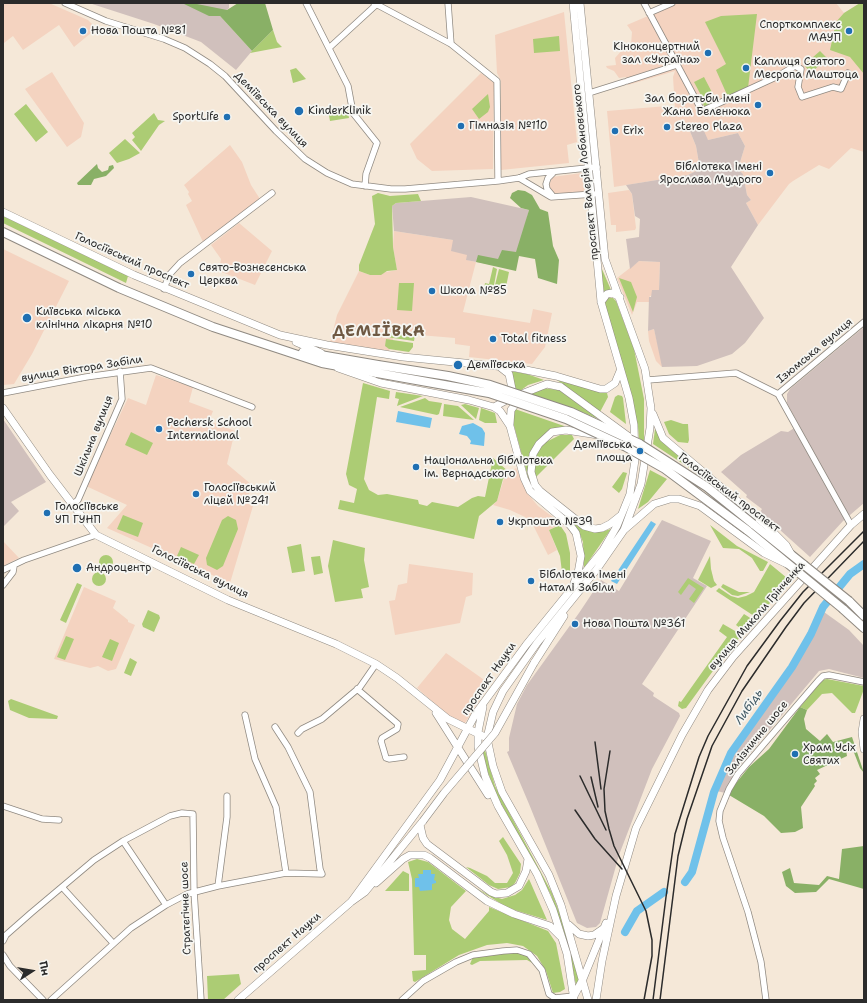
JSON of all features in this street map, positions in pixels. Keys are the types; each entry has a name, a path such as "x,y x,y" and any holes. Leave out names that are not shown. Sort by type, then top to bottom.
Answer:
{"highway":[{"name":"Голосіївський проспект","path":"3,232 132,294 213,327 322,363 448,376 490,385 571,412 640,444 702,484 849,601 863,614"},
{"name":"Голосіївський проспект","path":"269,346 331,357 377,369 489,393 566,419 604,436 665,469 747,530 843,609 863,628"}],"main road":[{"name":"проспект Валерія Лобановського","path":"573,3 593,168"},
{"name":"проспект Валерія Лобановського","path":"580,3 589,93 601,302 620,370"},
{"name":"проспект Валерія Лобановського","path":"595,194 605,259 642,357 648,380"},
{"name":"Голосіївський проспект","path":"3,212 164,288 280,335 327,345 396,356 498,365 545,373 600,389 606,389 615,383 620,370"},
{"path":"601,302 607,294 612,293 620,298"},
{"path":"280,335 331,357"},
{"path":"322,363 381,383 494,406 505,416 510,426 524,478 530,491 570,525 579,540 580,566 570,592"},
{"path":"494,406 505,401 510,396 512,388 509,374 498,365"},
{"path":"604,436 570,430 558,431 546,436 533,454 531,472 535,485 540,492 584,526 597,528 610,524 624,512 633,480 635,438 630,404 620,370"},
{"path":"545,373 561,387 640,444"},
{"path":"624,530 641,484 648,447 651,408 648,380"},
{"path":"510,426 511,410 524,392 546,384 561,387"},
{"name":"Голосіївська вулиця","path":"3,408 72,504 96,534 228,600 336,644 376,664 398,678 448,719 468,729 478,732 487,738"},
{"path":"651,408 658,431 663,438 767,526 786,545 792,555"},
{"path":"624,530 654,504 670,499 684,500 700,506 777,561 790,565"},
{"name":"проспект Науки","path":"350,902 440,780 476,713 526,645 603,550 624,512"},
{"name":"вулиця Миколи Грінченка","path":"574,998 605,928 636,828 667,762 708,690 732,657 851,525 864,514"},
{"name":"проспект Науки","path":"487,738 493,712 503,691 537,643 609,554 624,530"},
{"name":"проспект Науки","path":"238,1000 350,902 365,892 422,823 444,793 495,733 534,663 570,604"},
{"path":"484,704 478,732 478,746 485,776 498,806 546,894 562,938 571,976 574,998"},
{"name":"Голосіївська вулиця","path":"430,705 489,796 498,806"},
{"path":"864,720 862,732 864,749"},
{"path":"487,738 493,766 502,792 549,875 566,921 588,1000"},
{"path":"422,823 423,838 427,844 491,892 496,894 507,893 518,886 526,871 528,859"},
{"path":"365,892 403,859 410,855 424,855 487,901 514,914 550,926 562,938"},
{"name":"вулиця Миколи Грінченка","path":"596,1000 602,961 616,896"},
{"path":"566,921 575,932 583,935 594,935 605,928"}],"street":[{"name":"Деміївська вулиця","path":"65,3 106,21 164,39 186,48 225,76 276,131 305,159 315,167 339,179 365,186 405,189 498,181 519,178 529,174 593,168"},
{"path":"306,3 348,86 353,113 377,143 366,174 365,186"},
{"path":"384,9 388,3"},
{"path":"448,3 451,44"},
{"path":"649,13 672,3"},
{"path":"329,48 375,4 451,44 497,81 498,181"},
{"path":"646,4 649,13 702,111 776,77 795,66 800,69 798,87 802,97 828,87 841,89 848,73"},
{"path":"589,93 677,65"},
{"path":"554,172 548,178 546,189 556,198"},
{"path":"519,178 550,197 556,198 595,194"},
{"path":"164,288 169,275 180,263 272,193"},
{"name":"Ізюмська вулиця","path":"778,394 864,322"},
{"name":"вулиця Віктора Забіли","path":"3,393 120,371 151,368 252,408"},
{"name":"Шкільна вулиця","path":"72,504 78,500 122,399 120,371"},
{"path":"648,380 736,373 778,394 851,525"},
{"path":"3,570 24,560 96,534"},
{"path":"3,585 12,572 14,566"},
{"path":"298,733 302,729 322,719 357,689 376,664"},
{"name":"Залізничне шосе","path":"766,1000 761,962 748,912 723,838 719,821 720,811 729,789 738,774 818,680 823,676 829,675 864,682"},
{"path":"357,689 398,724 398,729 382,738 381,741 386,758 404,757"},
{"path":"245,715 255,759 276,807 286,873"},
{"path":"51,1000 130,928 166,904 194,891 218,886 286,873 322,874 320,869 310,792 288,747 275,727"},
{"path":"218,886 227,818 227,796"},
{"path":"3,806 42,819 59,820"},
{"name":"Стратегічне шосе","path":"123,841 170,816 182,813 193,814 194,891 201,1000"},
{"path":"3,941 6,935 94,860 123,841 166,904"},
{"path":"62,887 113,943"},
{"path":"402,1000 423,981 456,962 473,955 503,950 517,950 529,954 542,970 549,994 555,998 574,998"},
{"path":"3,955 10,966 43,1000"}],"shaded area":[{"path":"3,3 49,3 88,20 92,24 91,33 74,47 59,25 23,50 13,36 4,43 3,41"},
{"path":"89,3 229,3 229,8 220,16 252,51 236,70 201,42 154,24"},
{"path":"678,3 836,3 844,13 860,3 864,3 864,152 851,148 829,169 819,165 793,181 789,184 758,225 746,203 751,200 747,195 743,174 738,169 745,146 738,133 708,140 689,129 696,146 700,169 688,175 614,187 607,111 667,106 675,108 673,77 675,71 628,85 626,77 619,78 614,71 606,66 616,65 615,58 623,49 631,45 632,32 627,25"},
{"path":"564,12 577,142 567,145 569,163 501,170 501,81 497,73 495,35"},
{"path":"52,72 84,123 81,137 67,147 25,89"},
{"name":"Гімназія №110","path":"481,73 494,83 493,169 432,171 417,159 410,144"},
{"path":"700,122 708,140 738,133 745,146 738,169 743,174 747,195 751,200 746,203 758,225 731,267 764,318 745,343 732,354 697,366 662,367 654,329 648,331 649,297 651,297 652,290 659,290 660,262 639,261 630,269 626,239 639,237 640,219 635,216 632,194 626,185 688,175 700,169 696,146 689,129"},
{"path":"230,145 242,162 251,185 260,199 203,242 186,205 192,201 188,194 189,192 184,185"},
{"path":"582,173 586,175 586,192 560,195 551,192 549,186 552,177"},
{"path":"629,190 632,194 636,228 635,230 616,232 616,225 611,225 608,193"},
{"path":"471,197 529,210 514,269 466,260 467,255 451,251 453,240 394,231 392,206 396,203"},
{"path":"239,223 272,251 255,285 219,271 221,259 211,245"},
{"path":"394,231 453,240 468,255 467,260 476,262 463,312 530,323 533,309 552,313 545,347 532,364 469,357 470,346 455,344 455,338 395,333 389,351 330,343 337,315 359,271 370,275 397,270 393,247"},
{"name":"Київська міська клінічна лікарня №10","path":"3,249 69,281 32,354 14,384 3,385"},
{"path":"639,261 660,262 659,290 649,297 649,302 637,302 632,315 617,278"},
{"path":"864,327 864,503 843,521 810,557 760,512 762,509 746,497 747,495 721,472 741,455 781,431 788,432 799,425 787,403 787,394 790,389"},
{"path":"654,329 662,367 656,361 649,341 648,331"},
{"path":"156,375 193,387 189,402 213,411 209,421 235,431 227,464 252,485 246,503 253,506 230,583 107,528 127,505 86,486 128,398 146,405"},
{"path":"3,419 46,482 11,502 19,511 3,527"},
{"path":"516,468 527,493 538,506 561,523 560,525 549,530 557,550 548,555 533,525 525,517 510,510 493,505 497,501 505,475"},
{"path":"662,520 711,541 693,578 707,586 642,684 654,693 653,696 679,713 680,716 652,769 619,855 600,923 596,927 587,928 577,923 507,752 509,751 509,738 517,704 527,685 601,580 619,591"},
{"path":"3,541 19,558 3,566"},
{"path":"409,564 473,573 472,595 466,597 460,623 395,635 389,601 395,600 398,585 407,583"},
{"path":"84,587 116,601 113,608 128,620 128,622 135,625 116,669 108,671 98,666 90,668 54,659"},
{"path":"824,612 849,630 864,646 864,678 829,669 819,671 736,770 725,793 717,791 733,753 795,665"},
{"path":"446,653 490,684 465,723 460,723 451,718 417,688"}],"green space":[{"path":"182,3 192,3 227,10 238,3 265,3 273,30 252,51 220,16 209,16"},
{"name":"Спорткомплекс МАУП","path":"860,3 864,3 864,74 850,57 830,50 836,22 844,13"},
{"path":"757,14 748,88 728,97 716,70 726,64 705,22 721,16"},
{"path":"273,30 277,42 282,47 250,53"},
{"path":"559,36 560,51 534,53 533,39"},
{"path":"820,51 827,58 811,73 804,65"},
{"path":"296,68 306,79 293,83 290,70"},
{"path":"704,77 717,102 705,108 701,100 703,99 694,82"},
{"path":"488,94 490,107 488,112 479,119 472,109"},
{"path":"26,104 48,132 36,142 14,114"},
{"path":"347,107 349,118 330,121 328,110"},
{"path":"154,113 158,120 165,121 159,125 141,151 132,140 135,137 132,133"},
{"path":"125,139 140,153 117,163 109,153"},
{"path":"97,164 98,168 102,172 108,170 109,166 113,165 114,168 106,176 94,179 91,185 78,185 77,183"},
{"path":"518,190 525,191 532,195 540,209 548,212 553,246 559,260 557,284 538,278 535,259 519,256 516,271 476,262 478,255 498,259 502,250 516,252 529,210 521,208 510,198 512,193"},
{"path":"378,193 390,196 418,194 421,201 396,203 392,206 393,247 397,270 387,271 381,275 370,275 359,271 359,265 375,224 372,196"},
{"path":"3,216 128,276 126,283 3,223"},
{"path":"493,267 497,269 494,285 497,286 496,291 484,289 485,283 489,284"},
{"path":"499,269 509,272 506,287 495,285"},
{"path":"602,269 611,290 604,292 601,270"},
{"path":"619,278 631,282 637,297 633,312"},
{"path":"399,283 414,283 412,311 397,310"},
{"path":"608,298 613,298 616,301 634,349 644,399 644,442 639,438 631,394 606,308 605,302"},
{"path":"386,333 415,335 414,341 386,337"},
{"path":"386,339 413,343 413,347 409,352 389,349 385,346"},
{"path":"511,371 527,374 544,380 528,385 520,391 516,390"},
{"path":"553,377 607,393 608,397 600,412"},
{"path":"363,383 390,391 389,399 377,397 364,479 369,490 378,495 387,494 418,500 419,504 427,506 432,502 458,507 472,498 478,496 485,497 493,458 509,472 503,479 497,501 479,516 474,539 338,509 340,500 354,503 357,489 349,485 346,474"},
{"path":"541,388 559,390 597,417 596,418 582,412 581,415 527,394"},
{"path":"396,392 423,396 397,406 399,399 395,398"},
{"path":"618,395 622,396 623,398 626,424 610,412 615,397"},
{"path":"425,398 429,401 442,403 439,414 437,415 400,407"},
{"path":"444,404 458,406 474,420 443,416"},
{"path":"465,404 479,408 476,419 461,405"},
{"path":"481,408 495,413 497,423 485,423 479,420"},
{"path":"515,409 567,427 541,438 534,446 528,464 529,481 513,422"},
{"path":"671,420 688,424 688,443 678,442 669,434 664,422"},
{"path":"655,429 669,448 699,471 697,473 653,444"},
{"path":"131,432 153,443 147,455 125,445"},
{"path":"560,435 572,435 574,439 535,478 534,471 536,456 539,449 544,443"},
{"path":"650,470 667,479 648,502 638,509"},
{"path":"623,472 627,473 622,489 619,493 612,487"},
{"path":"123,515 143,523 138,537 117,529"},
{"path":"228,516 236,520 238,529 223,566 217,570 207,565 206,558 222,520"},
{"path":"566,516 587,530 600,532 611,529 584,568 583,542 579,532 565,517"},
{"path":"560,525 566,534 570,553 570,571 566,579 562,572 560,556 549,530"},
{"path":"710,525 737,546 768,562 763,571 760,571 752,558 739,549 723,548"},
{"path":"333,540 365,548 364,560 369,587 361,589 363,598 335,602 328,566"},
{"path":"301,544 305,571 292,573 287,547"},
{"path":"181,547 199,555 194,564 177,556"},
{"path":"103,555 109,555 113,559 113,565 109,569 103,569 99,565 99,559"},
{"path":"320,556 323,573 314,575 311,557"},
{"path":"710,556 711,569 714,581 717,585 711,588 698,580"},
{"path":"770,564 787,578 781,585 785,587 758,616 754,616 716,591 719,588 731,596 738,598 754,592"},
{"path":"96,572 102,572 106,576 106,582 102,586 96,586 92,582 92,576"},
{"path":"688,578 704,588 694,603 689,599 696,589 689,584 681,595 678,592"},
{"path":"77,583 82,585 66,623 60,620"},
{"path":"723,584 739,592 750,592 738,596 732,595 721,587"},
{"path":"148,610 159,615 160,618 154,632 143,627 142,624"},
{"path":"744,614 755,621 745,632 736,625"},
{"path":"723,624 742,635 726,653 686,708 682,709 678,706 679,701 681,702 727,637 719,631"},
{"path":"66,636 74,639 65,660 57,657"},
{"path":"110,639 119,643 112,661 102,657"},
{"path":"130,658 137,662 131,676 124,673"},
{"path":"827,679 864,686 855,713 852,713 832,693 822,694 807,710 800,707 822,680"},
{"path":"11,699 58,716 57,719 29,718 10,710 8,701"},
{"path":"800,707 807,710 804,719 806,729 820,741 827,734 833,742 852,737 864,773 860,768 853,750 846,750 847,756 817,770 820,774 815,778 817,781 814,784 815,786 801,807 803,828 795,832 781,833 764,816 729,795 732,788 749,767 769,749"},
{"path":"485,750 495,786 552,893 561,917 579,981 576,985 569,950 551,895 497,796 487,770 483,752"},
{"path":"503,837 521,864 520,873 515,883 511,887 498,889 489,885 466,867 487,876 495,883 507,883 513,873 507,855 499,841"},
{"path":"864,846 864,889 829,879 816,892 795,893 786,886 782,872 790,868 794,883 819,885 827,876 839,879 842,849"},
{"path":"417,859 428,862 466,891 451,907 449,920 452,929 465,939 489,911 489,907 548,931 556,943 565,989 560,992 553,993 546,971 537,956 523,946 507,943 487,945 459,955 415,982 413,981 412,971 426,970 426,955 414,955 412,879 408,862"},
{"path":"403,871 409,874 409,891 385,891"},
{"path":"529,879 547,920 508,908 474,887 489,895 502,899 515,895 522,890"},
{"path":"515,952 525,954 536,965 527,960 480,961 472,965 470,964 473,957"},
{"path":"239,974 241,984 223,1000 208,1000 207,976"}],"water":[{"path":"398,411 432,418 430,428 396,422"},
{"path":"473,423 482,428 485,433 484,446 470,444 471,441 467,436 459,434 462,426"},
{"path":"651,521 656,524 617,584 611,581"},
{"path":"423,870 431,870 431,874 435,874 434,880 436,883 432,884 432,890 420,891 419,887 415,887 415,878 419,878 418,874 423,874"}],"waterway":[{"name":"Либідь","path":"685,882 692,872 714,792 731,753 792,667 811,634 823,607 850,574 864,564"},
{"name":"Либідь","path":"625,932 637,911 664,892"}],"railway":[{"path":"653,1000 675,834 699,757 708,736 747,666 780,621 803,592 864,531"},
{"path":"660,1000 678,856 687,819 712,746 742,691 786,627 804,603 864,541"},
{"path":"595,742 601,789"},
{"path":"610,751 604,789 605,811 614,846 646,911 652,940 652,956 644,1000"},
{"path":"580,776 606,830"},
{"path":"591,777 598,807"},
{"path":"575,810 595,839 622,869"}],"place":[{"name":"Нова Пошта №81","path":"83,31"},
{"name":"Спорткомплекс МАУП","path":"849,31"},
{"name":"Кіноконцертний зал «Україна»","path":"708,53"},
{"name":"Каплиця Святого Месропа Маштоца","path":"746,68"},
{"name":"Зал боротьби імені Жана Беленюка","path":"758,105"},
{"name":"KinderKlinik","path":"299,111"},
{"name":"SportLife","path":"227,117"},
{"name":"Гімназія №110","path":"461,126"},
{"name":"Stereo Plaza","path":"667,127"},
{"name":"Erix","path":"615,131"},
{"name":"Бібліотека імені Ярослава Мудрого","path":"770,173"},
{"name":"Свято-Вознесенська Церква","path":"191,274"},
{"name":"Школа №85","path":"432,291"},
{"name":"Київська міська клінічна лікарня №10","path":"27,318"},
{"name":"Total fitness","path":"493,339"},
{"name":"Деміївська","path":"458,365"},
{"name":"Pechersk School International","path":"159,429"},
{"name":"Деміївська площа","path":"640,451"},
{"name":"Національна бібліотека ім. Вернадського","path":"416,467"},
{"name":"Голосіївський ліцей №241","path":"196,494"},
{"name":"Голосіївське УП ГУНП","path":"47,513"},
{"name":"Укрпошта №39","path":"500,522"},
{"name":"Андроцентр","path":"77,568"},
{"name":"Бібліотека імені Наталі Забіли","path":"531,581"},
{"name":"Нова Пошта №361","path":"575,624"},
{"name":"Храм Усіх Святих","path":"795,754"}],"district":[{"name":"ДЕМІЇВКА","path":"379,332"}]}
